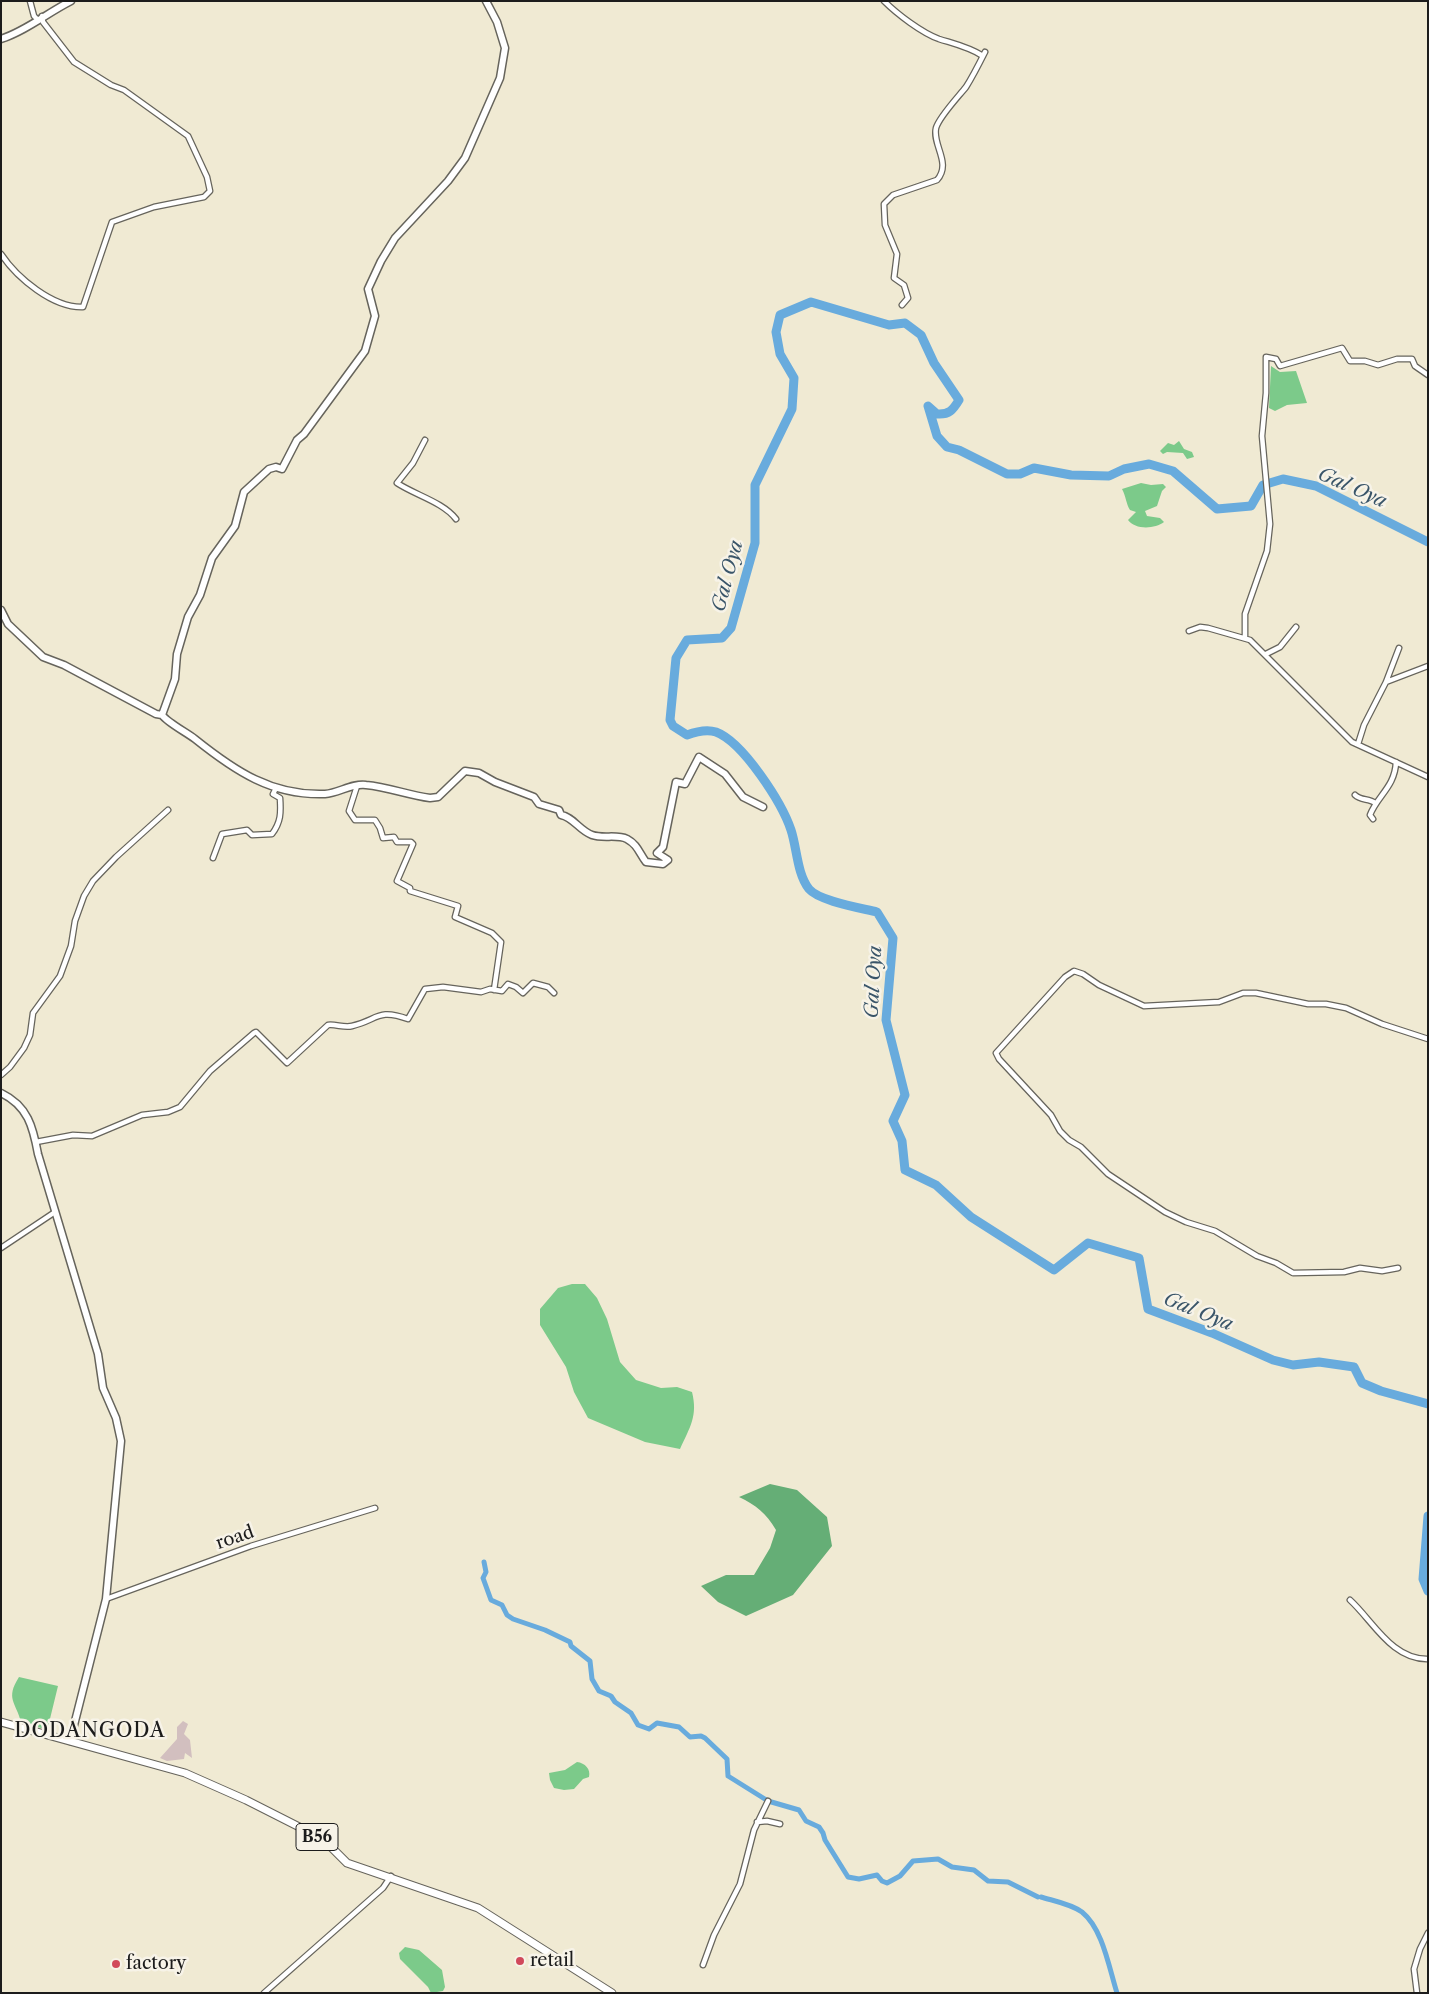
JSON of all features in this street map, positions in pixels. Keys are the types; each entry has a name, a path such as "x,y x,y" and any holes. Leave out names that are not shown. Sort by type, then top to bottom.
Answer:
{"main road":[{"path":"1,39 14,34 40,17 71,1"},
{"path":"162,715 174,679 177,654 190,609 200,595 212,558 235,526 244,492 269,469 276,467 282,469 297,440 304,434 365,351 374,316 368,289 372,277 394,238 444,185 465,158 500,78 505,48 497,22 486,1"},
{"path":"1,610 8,624 43,657 64,665 156,714 162,715 165,720 179,726 203,747 241,774 276,788 311,794 328,794 364,784 430,798 438,797 465,772 480,773 495,782 534,797 539,804 560,810 561,815 570,818 582,830 594,836 625,838 638,847 641,857 646,862 663,864 668,860 657,853 663,847 676,782 684,784 698,757 725,774 743,798 763,807"},
{"path":"1,1093 22,1108 33,1125 55,1212 98,1354 103,1388 121,1434 114,1538 106,1599 70,1741"},
{"name":"B56","path":"1,1722 185,1773 246,1800 323,1839 347,1863 391,1876 478,1908 612,1993"}],"street":[{"path":"1,254 16,274 34,288 75,308 83,307 112,222 154,206 204,197 210,191 208,177 188,136 124,90 97,77 74,62 40,17 34,16 30,1"},
{"path":"884,1 904,17 937,38 963,45 984,54 966,86 938,122 935,131 943,161 942,175 937,180 893,196 884,204 885,224 897,254 894,278 904,285 908,298 902,305"},
{"path":"1245,638 1246,611 1267,551 1270,524 1262,436 1266,393 1266,357 1276,359 1280,366 1342,348 1350,361 1378,365 1397,359 1412,359 1415,366 1428,375"},
{"path":"425,440 413,464 397,483 415,495 450,510 456,518"},
{"path":"1189,632 1200,627 1250,640 1352,742 1428,777"},
{"path":"1266,654 1280,647 1296,627"},
{"path":"1358,744 1364,725 1386,682 1399,648"},
{"path":"1386,682 1428,666"},
{"path":"1373,819 1370,815 1375,803 1386,793 1396,762"},
{"path":"357,786 349,811 355,820 375,820 383,838 394,837 397,842 411,842 413,844 397,881 410,888 410,891 458,906 458,912 455,917 492,933 501,942 494,990"},
{"path":"213,858 222,834 248,830 252,835 272,834 280,824 280,798 274,794 276,788"},
{"path":"1356,796 1372,800 1375,803"},
{"path":"1,1075 10,1068 24,1048 30,1035 34,1013 60,976 71,946 75,921 84,896 93,881 116,857 168,810"},
{"path":"1398,1268 1382,1271 1360,1268 1344,1272 1293,1273 1276,1263 1257,1256 1215,1231 1186,1222 1165,1212 1108,1174 1082,1147 1069,1140 1060,1131 1051,1115 999,1059 996,1053 1065,976 1074,971 1144,1006 1219,1002 1243,994 1256,993 1308,1004 1326,1004 1346,1008 1382,1024 1428,1039"},
{"path":"36,1142 73,1135 92,1136 142,1114 174,1110 180,1107 210,1071 256,1032 286,1063 328,1025 350,1027 378,1015 390,1014 408,1019 425,989 443,987 481,992 502,991 508,984 516,987 523,993 533,983 548,987 554,993"},
{"path":"1,1248 55,1212"},
{"name":"road","path":"106,1599 251,1546 375,1508"},
{"path":"1350,1600 1374,1630 1403,1653 1418,1660 1428,1659"},
{"path":"703,1965 742,1877 750,1842 757,1822 768,1801"},
{"path":"757,1822 766,1821 780,1824"},
{"path":"264,1993 383,1888 391,1876"},
{"path":"1417,1993 1414,1969 1420,1949 1428,1933"}],"shaded area":[{"path":"183,1721 188,1724 184,1734 190,1740 192,1758 185,1753 184,1759 167,1761 160,1758 177,1739 177,1727"}],"green space":[{"path":"1271,366 1280,372 1296,371 1307,403 1287,405 1275,411 1269,408"},
{"path":"1179,441 1184,449 1192,452 1194,457 1187,459 1183,453 1167,452 1163,454 1160,451 1168,443 1174,445"},
{"path":"1141,483 1151,485 1163,484 1166,487 1162,491 1157,506 1145,511 1147,516 1160,518 1164,522 1156,526 1135,526 1128,520 1136,512 1130,510 1122,489"},
{"path":"572,1284 585,1284 597,1298 607,1319 620,1362 636,1380 661,1388 677,1387 692,1392 694,1400 693,1415 690,1428 680,1449 645,1442 588,1418 574,1392 566,1367 540,1325 540,1309 558,1288"},
{"path":"770,1484 797,1490 827,1517 832,1546 793,1595 746,1616 718,1602 701,1586 726,1575 754,1575 770,1548 776,1530 760,1510 739,1497"},
{"path":"19,1677 58,1686 48,1727 41,1728 21,1722 12,1696"},
{"path":"577,1762 587,1767 589,1777 583,1779 574,1789 554,1788 549,1773 565,1770"},
{"path":"405,1947 419,1950 442,1970 445,1987 443,1991 431,1993 428,1987 400,1959 399,1953"}],"waterway":[{"name":"Gal Oya","path":"1428,542 1316,486 1283,479 1263,485 1251,506 1217,509 1173,471 1149,464 1124,469 1109,476 1071,475 1034,468 1020,474 1007,474 959,450 947,447 937,436 928,406 937,414 945,414 953,409 959,400 934,363 921,335 905,323 889,325 811,302 780,315 776,332 780,354 794,378 792,409 755,485 755,543 731,628 722,638 687,640 676,658 670,720 673,726 687,735 705,731 716,732 727,738 738,748 760,775 786,818 793,837 802,876 809,889 822,897 877,912 893,938 886,1020 905,1095 893,1121 902,1141 905,1170 936,1185 971,1217 1054,1270 1088,1243 1139,1258 1148,1309 1212,1333 1273,1360 1293,1365 1319,1362 1354,1367 1362,1383 1381,1391 1428,1404"},
{"name":"Gal Oya","path":"1428,1516 1423,1579 1428,1591"},
{"path":"484,1562 486,1572 483,1578 491,1600 502,1605 507,1615 570,1642 571,1646 590,1661 592,1679 599,1691 611,1696 615,1702 631,1713 638,1725 649,1729 657,1723 679,1727 690,1737 701,1736 705,1738 727,1759 728,1776 768,1801 799,1810 806,1821 819,1827 848,1877 859,1879 877,1875 882,1881 887,1883 900,1876 913,1861 938,1859 952,1867 974,1870 988,1881 1008,1882 1038,1897"},
{"path":"1041,1897 1073,1907 1089,1919 1100,1939 1117,1993"}],"place":[{"name":"retail","path":"520,1961"},
{"name":"factory","path":"116,1964"}],"district":[{"name":"DODANGODA","path":"90,1731"}]}
